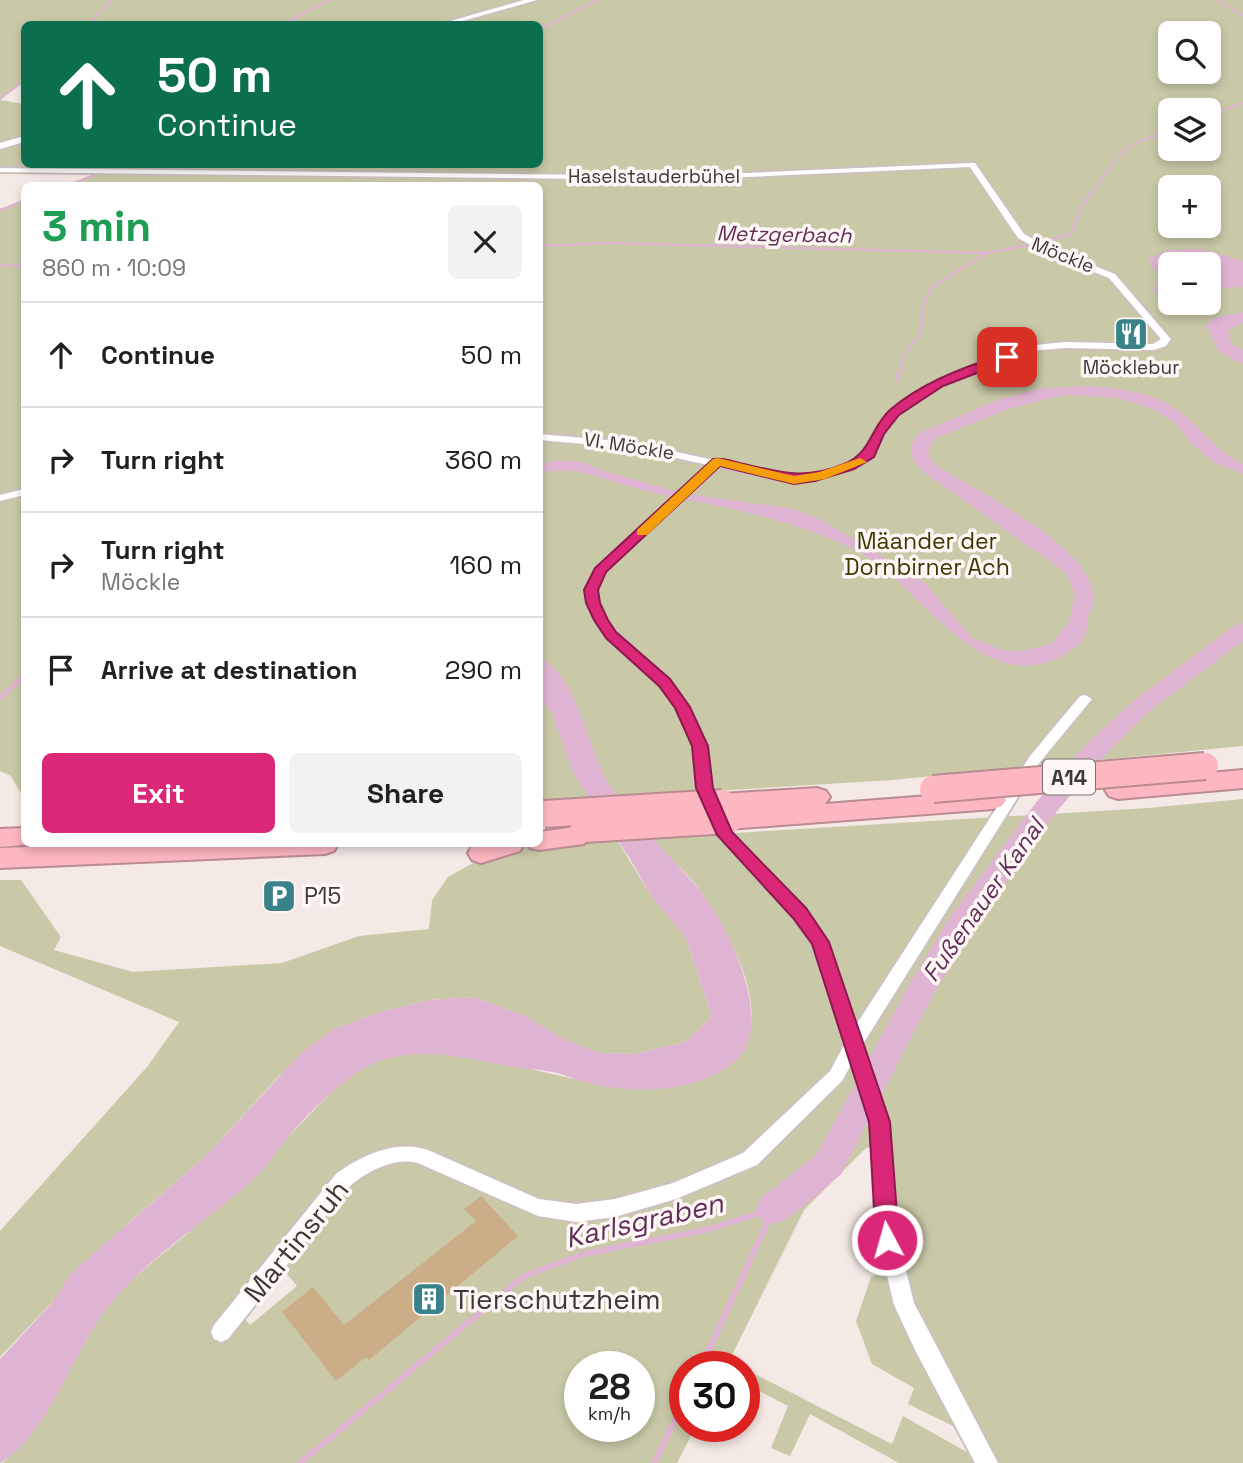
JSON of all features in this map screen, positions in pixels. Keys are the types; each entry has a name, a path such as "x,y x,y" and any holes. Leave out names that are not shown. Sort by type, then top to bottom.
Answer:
{"highway":[{"name":"A14","path":"936,797 1243,762"},
{"name":"A14","path":"544,829 725,812 1243,779"},
{"name":"A14","path":"544,829 575,837 584,829 725,812"},
{"path":"0,838 21,837"},
{"path":"0,858 255,847"},
{"path":"481,853 501,847"}],"main road":[{"path":"455,21 533,0"},
{"path":"0,146 21,140"}],"street":[{"name":"Haselstauderbühel","path":"0,170 677,178 972,165"},
{"name":"Möckle","path":"714,467 788,479 815,477 865,459 884,424 917,396 954,376 1026,348 1056,345 1154,347 1166,342 1160,329 1112,276 1048,251 1021,236 972,165"},
{"name":"VI. Möckle","path":"543,437 620,443 714,467"},
{"path":"714,467 600,570 591,590 593,603 611,635 665,682 683,707 700,746 704,788 725,835 799,913 820,942 835,979 853,1044 878,1115 885,1226 904,1305 987,1463"},
{"path":"0,498 21,493"},
{"name":"Martinsruh","path":"221,1332 343,1180 367,1164 397,1154 421,1156 538,1207 576,1213 615,1208 676,1191 750,1159 836,1076 853,1044 1035,759 1085,699"}],"green space":[{"path":"0,0 528,0 450,21 21,21 21,84 0,100"},
{"name":"Mäander der Dornbirner Ach","path":"536,0 1243,0 1243,746 892,780 543,802 543,182 74,182 96,173 0,170 0,147 21,141 21,168 543,168 543,21 458,21"},
{"path":"0,100 21,104 21,138 0,144"},
{"path":"21,201 21,794 11,776 0,771 0,209"},
{"path":"1243,799 1243,1463 899,1463 810,1414 790,1456 771,1448 788,1406 760,1391 760,1377 892,1444 903,1416 972,1455 959,1429 908,1404 914,1388 872,1364 856,1321 871,1277 888,1271 875,1147 866,1148 804,1210 734,1351 669,1351 669,1442 688,1442 677,1463 2,1463 50,1402 96,1323 120,1293 197,1225 340,1084 365,1067 379,1060 419,1052 465,1055 611,1086 656,1088 697,1081 731,1058 747,1039 751,1024 749,991 744,974 730,940 703,895 652,838 1148,808","holes":["270,1254 297,1286 250,1325 230,1303"]},
{"path":"617,840 650,894 686,938 712,1017 685,1042 635,1054 599,1053 560,1038 526,1016 473,997 430,1000 383,1011 334,1029 279,1076 207,1155 127,1224 0,1357 0,1231 147,1067 179,1022 0,946 0,880 21,880 61,937 54,950 133,972 282,963 359,936 429,929 432,900 448,877 487,855 519,847"}],"shaded area":[{"path":"1202,249 1212,252 1164,252"},
{"path":"1158,254 1158,270 1151,267 1148,259"},
{"path":"1221,255 1243,261 1243,287 1221,289"},
{"path":"1243,312 1243,322 1228,331 1231,343 1243,351 1243,364 1219,352 1206,325 1213,318"},
{"path":"1084,386 1126,390 1153,397 1177,410 1220,449 1243,464 1243,474 1213,462 1192,444 1175,423 1152,409 1119,398 1071,395 1054,397 1009,409 935,438 928,454 935,464 1028,521 1073,557 1087,577 1094,598 1084,639 1063,655 1038,665 1010,664 981,653 953,634 882,565 824,536 766,517 647,491 580,472 543,473 543,464 554,460 582,462 681,493 794,509 819,519 925,583 971,637 1001,650 1020,651 1052,644 1069,621 1075,594 1065,572 922,471 915,462 912,448 919,433 995,401 1037,389"},
{"path":"543,660 565,681 609,784 641,825 700,891 723,927 735,951 750,1002 751,1026 746,1047 733,1063 717,1073 699,1081 661,1089 602,1086 551,1072 446,1055 398,1056 369,1066 338,1087 314,1109 255,1178 162,1253 127,1285 97,1322 34,1432 0,1463 0,1359 52,1303 71,1273 207,1155 301,1053 334,1029 383,1011 430,1000 473,997 526,1016 563,1039 599,1053 635,1054 685,1042 712,1017 686,938 650,894 573,773 552,713 543,702"}],"building":[{"name":"Tierschutzheim","path":"481,1196 518,1236 369,1360 366,1357 336,1381 282,1312 313,1287 344,1325 476,1221 464,1209"}],"waterway":[{"path":"92,21 112,0"},
{"path":"288,21 331,0"},
{"path":"543,28 598,0"},
{"name":"Metzgerbach","path":"1218,0 1243,16"},
{"path":"0,99 21,82"},
{"name":"Metzgerbach","path":"1221,111 1243,103"},
{"name":"Metzgerbach","path":"1118,156 1131,145 1158,135"},
{"name":"Metzgerbach","path":"1037,244 1071,234 1082,205 1115,161"},
{"path":"77,182 103,172"},
{"path":"0,210 21,202"},
{"name":"Metzgerbach","path":"543,246 610,243 987,253 1029,245"},
{"path":"899,374 905,354 921,333 923,306 932,287 986,254"},
{"name":"Metzgerbach","path":"0,266 21,265"},
{"path":"896,382 899,372"},
{"name":"Fußenauer Kanal","path":"773,1209 829,1164 920,991 960,925 1044,810 1090,755 1140,707 1243,630"},
{"path":"0,698 21,679"},
{"name":"Karlsgraben","path":"300,1463 524,1276 584,1254 710,1229 773,1209"},
{"path":"708,1351 773,1210"},
{"path":"654,1463 669,1432"}],"slow traffic":[{"path":"642,532 718,462 794,480 821,476 860,462"}],"place":[{"name":"Möcklebur","path":"1131,334"},
{"name":"P15","path":"279,896"},
{"name":"Tierschutzheim","path":"429,1299"}],"route":[{"path":"887,1240 880,1122 853,1044 835,979 820,942 799,913 741,855 725,835 704,788 700,746 683,707 665,682 611,635 593,603 591,590 600,570 718,462 794,480 815,477 858,464 870,455 884,424 917,396 954,376 1007,357"}]}
